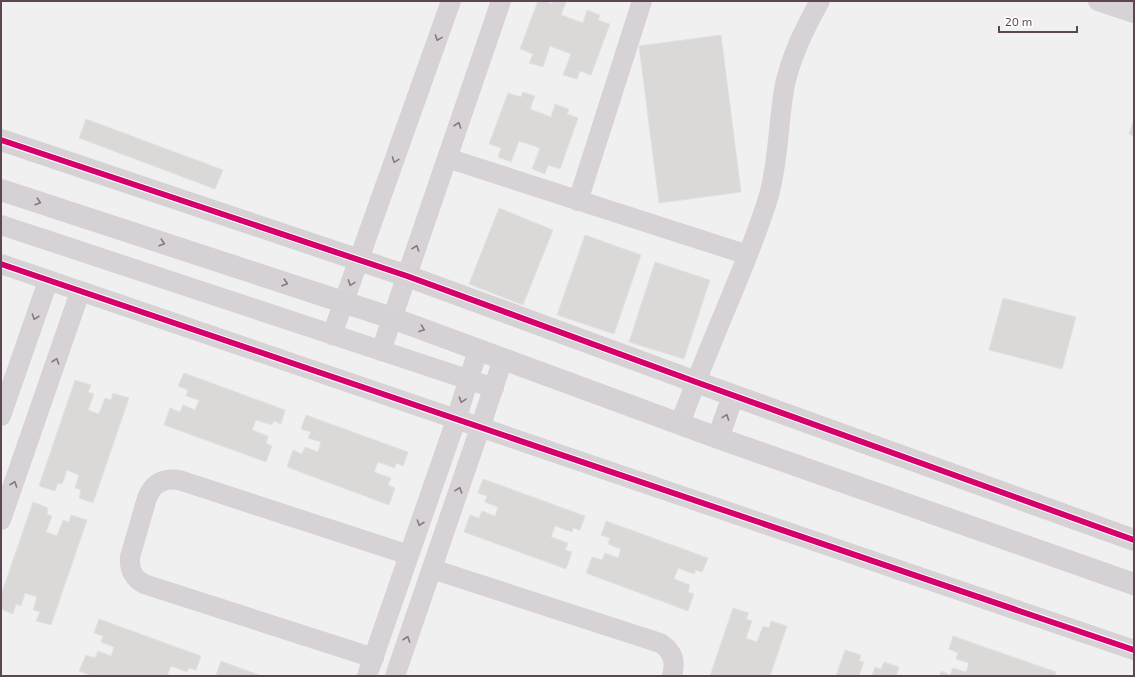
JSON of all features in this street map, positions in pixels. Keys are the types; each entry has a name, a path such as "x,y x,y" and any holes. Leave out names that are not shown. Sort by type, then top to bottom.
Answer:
{"street":[{"path":"332,335 451,1"},
{"path":"381,351 501,1"},
{"path":"578,200 642,1"},
{"path":"680,424 748,255 770,192 785,86 789,69 801,36 820,1"},
{"path":"1098,1 1134,13"},
{"path":"1,140 359,259 733,396 1134,540"},
{"path":"447,158 748,255"},
{"path":"1,190 392,318 718,438 1134,584"},
{"path":"1,225 494,388"},
{"path":"1,264 1134,650"},
{"path":"1,416 48,281"},
{"path":"1,520 80,292"},
{"path":"409,555 170,478 155,484 150,490 130,557 130,565 132,573 137,580 144,584 370,667 409,555 456,420 478,350"},
{"path":"401,674 432,569 503,359"},
{"path":"718,438 733,396"},
{"path":"432,569 660,643 667,648 672,655 674,663 672,676"}],"building":[{"path":"538,1 545,1 552,4 553,1 563,1 566,2 561,15 583,23 587,10 600,15 598,20 610,24 591,75 580,71 577,79 563,75 571,54 550,46 543,67 529,63 533,54 520,49"},
{"path":"721,35 741,192 659,203 639,46"},
{"path":"523,92 535,96 530,109 551,117 555,104 569,109 567,114 578,118 560,169 548,165 545,174 532,169 540,148 519,141 511,162 498,157 501,148 489,144 508,93 521,97"},
{"path":"1134,118 1134,136 1129,134"},
{"path":"86,119 223,170 215,189 79,138"},
{"path":"499,208 553,230 523,305 469,284"},
{"path":"585,235 641,255 614,334 557,315"},
{"path":"655,262 710,280 684,359 629,342"},
{"path":"1003,298 1076,317 1062,369 989,350"},
{"path":"184,373 285,410 281,424 274,421 272,425 256,420 252,430 268,436 266,443 272,446 266,462 164,425 170,408 180,412 183,405 195,410 199,400 186,396 188,390 178,386"},
{"path":"75,380 91,385 88,392 94,394 88,410 99,414 105,398 111,400 113,393 129,398 93,503 79,498 81,490 75,488 79,475 67,470 62,484 58,483 55,491 39,486"},
{"path":"306,415 408,452 403,466 396,463 395,468 378,462 374,472 391,478 388,485 395,488 389,505 287,467 293,450 302,454 305,447 318,452 321,442 308,438 311,432 301,429"},
{"path":"483,479 585,516 580,530 573,528 572,532 555,526 551,537 568,543 565,550 572,552 566,569 464,532 470,515 479,518 482,511 495,516 498,507 485,502 487,496 478,493"},
{"path":"33,502 48,508 47,514 52,516 46,532 57,536 63,520 69,522 71,515 87,520 51,625 36,621 40,612 33,610 37,597 25,593 21,606 16,604 13,614 1,609 1,595"},
{"path":"606,521 708,558 702,572 696,570 694,574 678,568 674,579 690,585 688,592 694,594 688,611 586,573 592,557 602,560 605,553 618,558 621,549 608,544 610,538 601,535"},
{"path":"733,608 749,613 746,619 752,621 746,638 757,642 763,626 769,628 771,621 787,626 770,676 710,676"},
{"path":"99,619 201,656 196,670 189,668 187,672 171,666 167,676 92,676 79,671 86,655 95,658 98,651 111,656 114,647 101,642 103,636 94,633"},
{"path":"953,636 1056,672 1055,676 939,676 941,671 950,675 953,668 966,672 969,663 956,659 958,653 949,649"},
{"path":"845,650 861,655 859,661 864,662 859,676 836,676"},
{"path":"221,661 262,676 216,675"},
{"path":"884,662 899,667 896,676 872,676 875,667 881,669"}],"cycle path":[{"path":"1,140 407,276 1134,540"},
{"path":"1,264 1134,650"}]}
